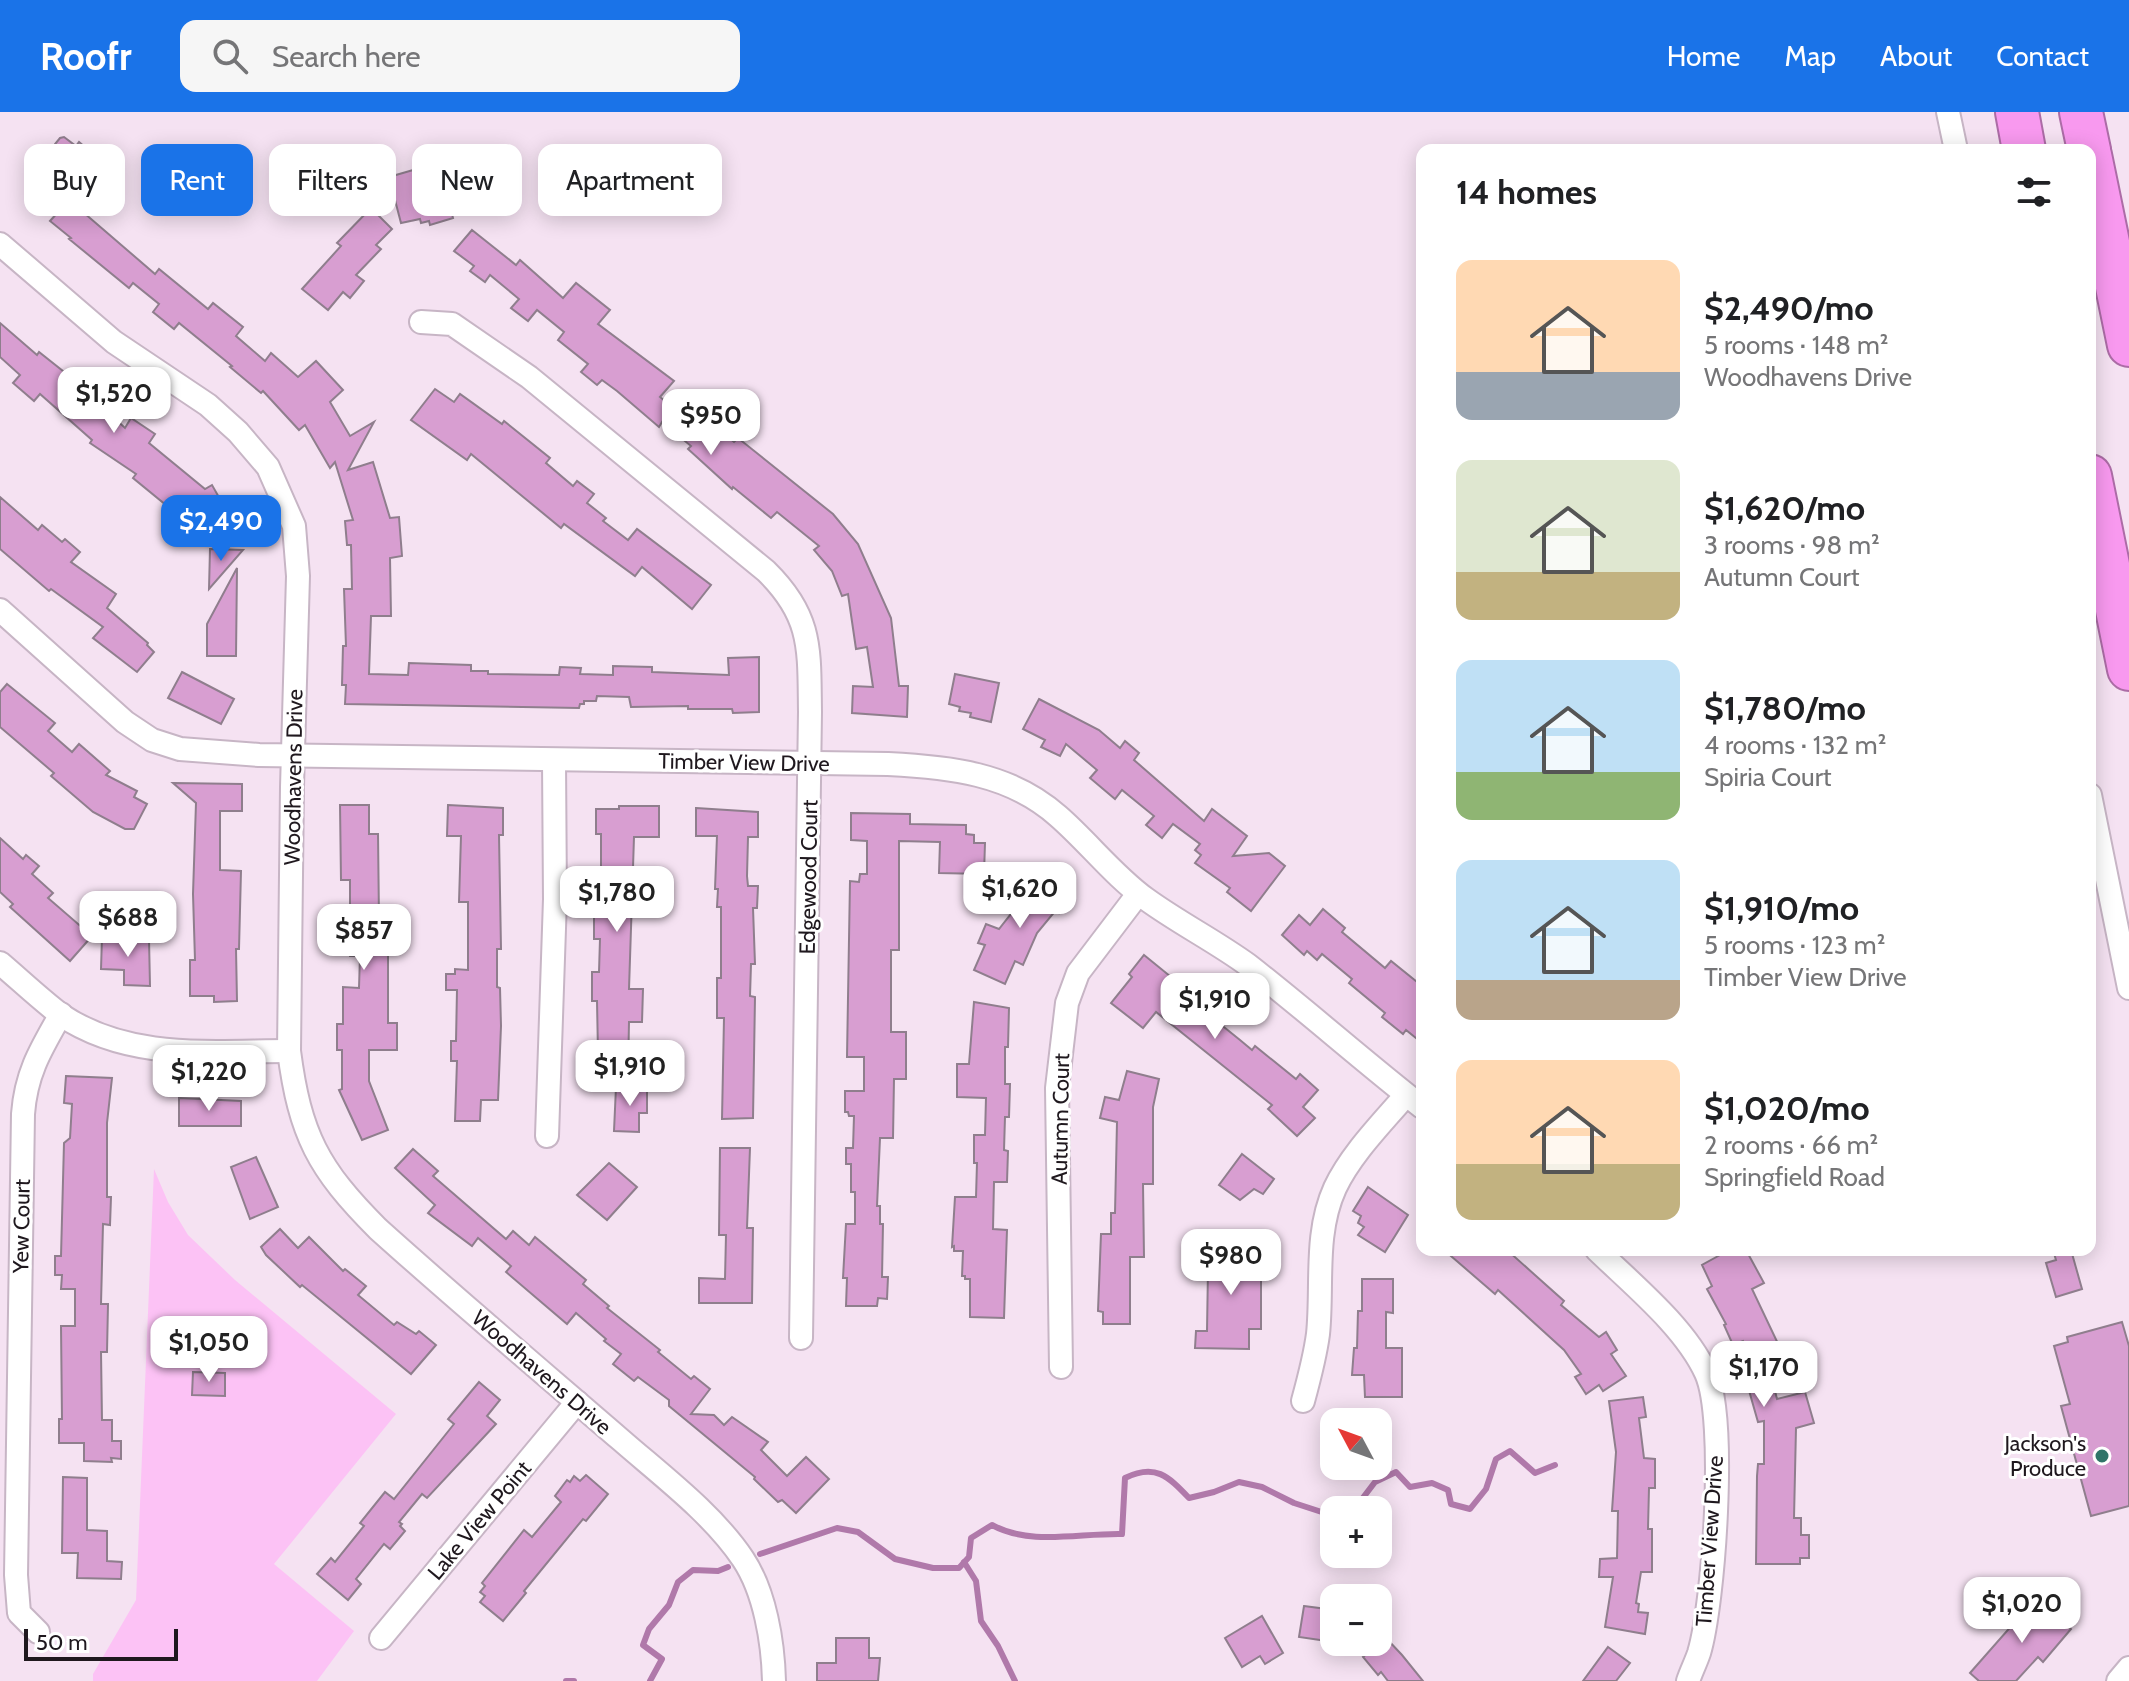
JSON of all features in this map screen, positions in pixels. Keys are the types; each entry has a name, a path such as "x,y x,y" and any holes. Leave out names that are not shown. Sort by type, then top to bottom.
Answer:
{"highway":[{"path":"2017,112 2023,144"},
{"path":"2081,112 2088,144"},
{"path":"2096,182 2129,345"},
{"path":"2096,506 2129,669"}],"street":[{"path":"1948,112 1955,144"},
{"name":"Woodhavens Drive","path":"0,244 114,342 208,405 238,432 268,467 294,526 298,576 289,1051 302,1120 326,1172 349,1200 413,1261 675,1487 722,1534 743,1560 762,1606 774,1681"},
{"name":"Edgewood Court","path":"421,322 452,324 529,377 745,554 787,591 798,611 810,664 801,1338"},
{"name":"Timber View Drive","path":"0,610 125,722 152,740 180,749 216,754 932,766 987,777 1011,786 1056,813 1138,894 1246,964 1414,1101"},
{"path":"547,1136 554,915 554,761"},
{"path":"2096,825 2129,988"},
{"name":"Autumn Court","path":"1061,1367 1057,1088 1067,1003 1078,973 1138,894"},
{"path":"0,963 61,1014 119,1043 190,1052 289,1051"},
{"name":"Yew Court","path":"38,1632 19,1613 16,1575 23,1114 24,1091 32,1064 61,1014"},
{"path":"1303,1401 1318,1333 1321,1249 1328,1208 1336,1186 1352,1163 1414,1101"},
{"name":"Timber View Drive","path":"1603,1256 1684,1340 1707,1374 1716,1415 1717,1474 1706,1623 1688,1681"},
{"name":"Lake View Point","path":"381,1638 577,1402"},
{"path":"2118,1681 2129,1668"}],"shaded area":[{"path":"154,1169 168,1202 188,1235 235,1280 396,1414 274,1564 354,1631 317,1681 93,1681 93,1674 136,1600"}],"building":[{"path":"64,137 73,144 55,144"},
{"path":"412,170 412,216 453,218 430,225 429,221 421,223 420,219 401,223 396,204 396,175"},
{"path":"55,216 88,216 155,274 159,269 208,309 213,303 243,327 236,336 265,361 271,353 298,377 316,361 343,390 330,402 350,436 374,422 348,470 373,462 390,518 399,517 402,556 390,558 391,616 371,616 369,674 408,675 409,663 471,665 471,671 488,671 488,674 559,675 560,667 581,668 580,674 613,675 613,666 652,667 652,672 729,675 728,658 759,657 759,712 733,713 732,709 688,709 688,706 631,707 629,697 597,696 596,701 584,701 579,708 345,704 346,685 342,685 343,646 346,646 344,589 352,589 351,545 347,545 345,521 353,520 335,462 330,468 305,425 299,430 263,391 261,393 179,323 174,329 153,312 159,304 133,283 129,288 50,221"},
{"path":"363,216 379,216 392,229 376,245 381,249 356,275 364,281 350,298 343,292 328,310 302,289 341,246 337,243"},
{"path":"472,230 516,265 520,260 563,298 576,283 610,310 598,324 674,381 660,397 687,419 694,409 734,442 738,438 833,514 858,544 891,618 899,686 908,686 907,717 852,713 853,686 873,687 867,647 856,649 848,594 842,596 832,571 814,550 819,546 777,512 771,518 732,489 688,449 691,446 662,422 659,427 602,380 597,385 581,372 588,364 558,340 564,332 537,310 528,321 511,308 519,299 490,275 485,282 470,271 474,266 454,251"},
{"path":"0,323 37,355 39,352 68,375 125,428 131,418 155,434 149,443 205,489 212,485 233,522 208,537 197,518 190,522 176,498 169,506 166,505 133,478 136,474 90,443 92,440 40,394 34,401 13,383 20,375 0,357"},
{"path":"435,389 454,402 460,394 502,424 504,421 550,458 546,463 573,486 577,481 594,494 587,503 606,518 603,521 628,540 637,529 711,585 692,609 642,567 635,576 564,524 561,528 471,454 467,460 411,420"},
{"path":"0,497 38,530 42,525 62,542 65,539 80,552 71,562 116,594 107,608 148,643 154,652 137,672 93,638 103,627 51,589 49,591 0,549"},
{"path":"210,549 243,550 209,589"},
{"path":"237,568 236,656 207,656 207,624"},
{"path":"182,672 234,699 221,724 168,698"},
{"path":"955,674 999,683 991,722 970,717 971,713 959,711 960,707 949,704"},
{"path":"7,684 55,723 48,731 72,752 79,744 110,771 106,775 137,791 134,797 147,804 134,829 125,829 93,812 51,776 54,773 0,727 0,692"},
{"path":"1039,699 1099,730 1120,748 1125,741 1139,753 1134,760 1204,821 1212,809 1247,836 1233,856 1269,853 1285,866 1251,911 1227,892 1230,888 1195,863 1201,855 1195,850 1200,844 1173,824 1162,838 1146,825 1154,816 1122,790 1115,799 1090,778 1097,770 1066,744 1060,756 1041,747 1045,740 1023,729"},
{"path":"173,783 242,784 242,811 220,811 220,870 241,871 239,949 236,949 237,1001 214,1002 214,996 190,996 190,960 195,960 193,894 196,803"},
{"path":"340,805 369,805 369,834 378,834 379,919 388,919 388,1023 397,1023 397,1050 369,1050 369,1081 388,1130 362,1140 339,1090 342,1089 342,1050 337,1050 337,1024 343,1024 343,987 359,988 360,956 350,956 350,946 341,946 341,919 350,919 350,880 341,880"},
{"path":"448,805 503,808 503,835 499,835 501,949 497,949 501,1026 498,1100 481,1100 480,1121 455,1121 457,1061 451,1061 451,1041 456,1041 457,990 446,990 446,974 455,974 455,969 468,970 468,902 459,902 461,836 447,836"},
{"path":"619,806 659,806 659,837 634,837 629,989 643,989 642,1022 629,1022 628,1075 592,1075 592,1053 598,1053 597,1001 592,1001 592,972 599,972 600,939 594,939 594,883 601,883 601,834 596,834 596,809 619,809"},
{"path":"696,808 758,812 758,837 748,837 747,876 748,886 758,886 757,908 753,908 755,964 751,964 750,996 755,997 753,1118 722,1119 724,1018 717,1018 717,978 721,978 721,907 717,907 718,889 715,889 717,836 696,836"},
{"path":"851,813 910,814 910,824 966,825 966,834 974,835 974,843 985,843 984,874 939,873 940,842 899,841 899,950 891,950 891,1032 906,1032 906,1079 894,1079 893,1138 880,1138 877,1206 880,1206 880,1224 883,1224 882,1277 888,1277 887,1299 878,1298 877,1306 846,1306 847,1278 843,1278 846,1224 855,1224 851,1164 846,1164 846,1148 853,1148 854,1116 845,1112 845,1091 864,1091 864,1057 847,1057 850,881 859,882 860,874 867,874 867,841 851,840"},
{"path":"0,838 23,859 26,855 39,866 32,874 53,893 48,898 92,936 70,961 10,907 13,904 0,892"},
{"path":"1043,873 1072,896 1037,933 1023,965 1015,961 1005,984 974,970 985,945 978,943 986,924 999,929"},
{"path":"1323,909 1345,928 1342,932 1385,968 1391,961 1416,981 1416,1038 1406,1030 1403,1034 1382,1017 1385,1013 1349,983 1352,979 1322,954 1317,960 1307,951 1304,955 1282,935 1299,915 1310,925"},
{"path":"102,937 149,939 150,986 124,985 124,970 101,969"},
{"path":"1144,955 1208,1007 1204,1011 1252,1050 1255,1046 1296,1079 1300,1074 1318,1090 1303,1107 1315,1118 1297,1136 1268,1109 1272,1105 1156,1012 1143,1028 1111,1003 1132,977 1129,974"},
{"path":"974,1002 1009,1008 1008,1047 1005,1047 1005,1084 1010,1084 1009,1117 1005,1117 1007,1182 994,1182 993,1229 1007,1230 1004,1318 970,1317 970,1279 962,1276 963,1251 954,1251 952,1247 955,1197 976,1197 974,1135 985,1135 986,1098 957,1097 957,1064 969,1064"},
{"path":"1127,1071 1159,1079 1153,1107 1153,1184 1143,1184 1144,1257 1130,1257 1130,1324 1103,1324 1103,1312 1098,1311 1101,1234 1111,1234 1111,1213 1115,1213 1117,1122 1100,1118 1105,1097 1119,1100"},
{"path":"66,1076 112,1078 107,1123 110,1225 103,1224 101,1304 108,1304 107,1352 101,1352 102,1420 112,1420 112,1441 121,1441 121,1459 111,1458 112,1462 84,1461 84,1443 59,1443 59,1419 62,1419 61,1326 75,1326 75,1289 61,1289 62,1275 55,1275 55,1256 61,1256 64,1143 70,1138 72,1104 64,1103"},
{"path":"616,1087 647,1088 647,1113 639,1113 639,1132 614,1131"},
{"path":"179,1098 241,1101 241,1126 179,1126"},
{"path":"720,1148 750,1148 747,1228 753,1228 752,1303 699,1303 699,1278 725,1279 726,1235 719,1235"},
{"path":"413,1149 438,1171 433,1176 506,1239 513,1231 529,1245 535,1237 586,1280 583,1284 609,1306 607,1308 691,1379 694,1376 710,1389 691,1414 714,1415 724,1425 732,1417 768,1442 761,1450 787,1476 806,1457 829,1479 796,1513 782,1500 778,1502 755,1477 669,1406 669,1400 638,1377 634,1381 613,1364 621,1354 576,1313 567,1324 506,1272 511,1266 478,1238 472,1246 428,1213 435,1205 395,1168"},
{"path":"1242,1154 1274,1179 1263,1194 1254,1189 1240,1200 1219,1185"},
{"path":"256,1157 278,1207 250,1219 231,1167"},
{"path":"609,1163 637,1187 607,1220 577,1195"},
{"path":"1368,1187 1408,1215 1385,1252 1358,1235 1364,1227 1358,1223 1361,1216 1353,1211"},
{"path":"280,1229 298,1248 309,1237 343,1271 345,1269 366,1286 358,1295 394,1325 397,1322 416,1334 419,1331 436,1345 411,1374 302,1285 300,1287 266,1255 261,1247"},
{"path":"1203,1240 1228,1242 1228,1251 1261,1251 1261,1329 1249,1329 1249,1349 1195,1348 1196,1331 1207,1331 1208,1269 1203,1270"},
{"path":"1451,1256 1514,1256 1564,1301 1561,1305 1599,1337 1606,1332 1617,1350 1611,1354 1626,1376 1603,1391 1599,1385 1586,1394 1575,1377 1581,1374 1564,1350 1498,1290 1495,1294"},
{"path":"1718,1256 1749,1256 1764,1283 1752,1289 1781,1350 1766,1356 1777,1399 1805,1392 1814,1423 1796,1428 1794,1518 1801,1518 1801,1535 1809,1535 1809,1558 1800,1558 1800,1564 1756,1564 1757,1476 1758,1464 1764,1464 1764,1421 1758,1422 1748,1387 1761,1383 1743,1341 1733,1345 1726,1324 1707,1289 1712,1286 1702,1265"},
{"path":"2055,1256 2073,1256 2082,1289 2056,1297 2046,1263 2056,1260"},
{"path":"1362,1279 1393,1279 1393,1313 1386,1312 1386,1348 1402,1348 1402,1397 1365,1397 1364,1375 1352,1375 1354,1348 1357,1348 1358,1311 1362,1311"},
{"name":"Jackson's Produce","path":"2122,1322 2129,1346 2129,1506 2091,1516 2061,1406 2070,1404 2054,1346 2068,1342 2067,1337"},
{"path":"193,1372 225,1373 225,1396 192,1395"},
{"path":"479,1382 500,1400 487,1416 496,1424 427,1498 422,1494 399,1522 405,1531 390,1549 384,1544 356,1579 361,1584 348,1600 317,1574 331,1558 335,1562 364,1526 360,1523 385,1492 394,1499 454,1424 448,1419"},
{"path":"1643,1397 1646,1417 1639,1418 1644,1458 1655,1459 1655,1488 1649,1488 1648,1529 1652,1529 1652,1572 1641,1572 1636,1603 1639,1604 1638,1612 1648,1613 1645,1634 1605,1627 1613,1577 1599,1577 1600,1559 1617,1558 1618,1511 1612,1511 1616,1452 1609,1401"},
{"path":"586,1475 608,1494 586,1521 583,1519 503,1621 480,1602 485,1596 480,1592 485,1586 482,1583 524,1530 532,1537 561,1502 555,1496 567,1480 570,1482 574,1476 580,1481"},
{"path":"63,1477 87,1478 87,1530 107,1531 107,1561 122,1562 121,1579 77,1578 78,1553 62,1553"},
{"path":"2036,1598 2071,1629 2043,1662 2038,1657 2016,1681 1979,1681 1970,1673"},
{"path":"1304,1606 1320,1608 1320,1640 1299,1637"},
{"path":"1262,1616 1283,1653 1265,1664 1260,1656 1242,1667 1225,1638"},
{"path":"836,1638 869,1638 869,1658 880,1658 878,1681 817,1681 817,1663 836,1663"},
{"path":"1392,1644 1423,1681 1388,1681 1381,1672 1378,1675 1363,1657 1392,1656"},
{"path":"1608,1647 1630,1663 1616,1681 1583,1681"}],"waterway":[{"path":"1364,1496 1375,1482 1396,1472 1410,1487 1432,1483 1448,1490 1451,1504 1470,1509 1486,1489 1496,1459 1510,1451 1535,1473 1555,1465"},
{"path":"760,1554 837,1528 858,1532 895,1559 933,1568 959,1568 969,1557 971,1538 992,1525 1039,1537 1122,1534 1125,1478 1145,1472 1167,1478 1189,1498 1239,1482 1262,1487 1320,1511"},
{"path":"964,1562 976,1581 981,1621 998,1646 1015,1681"},
{"path":"650,1681 662,1659 643,1645 649,1629 669,1605 678,1582 693,1570 718,1571 728,1567"},
{"path":"566,1681 574,1681"}],"place":[{"name":"Jackson's Produce","path":"2102,1456"}]}
